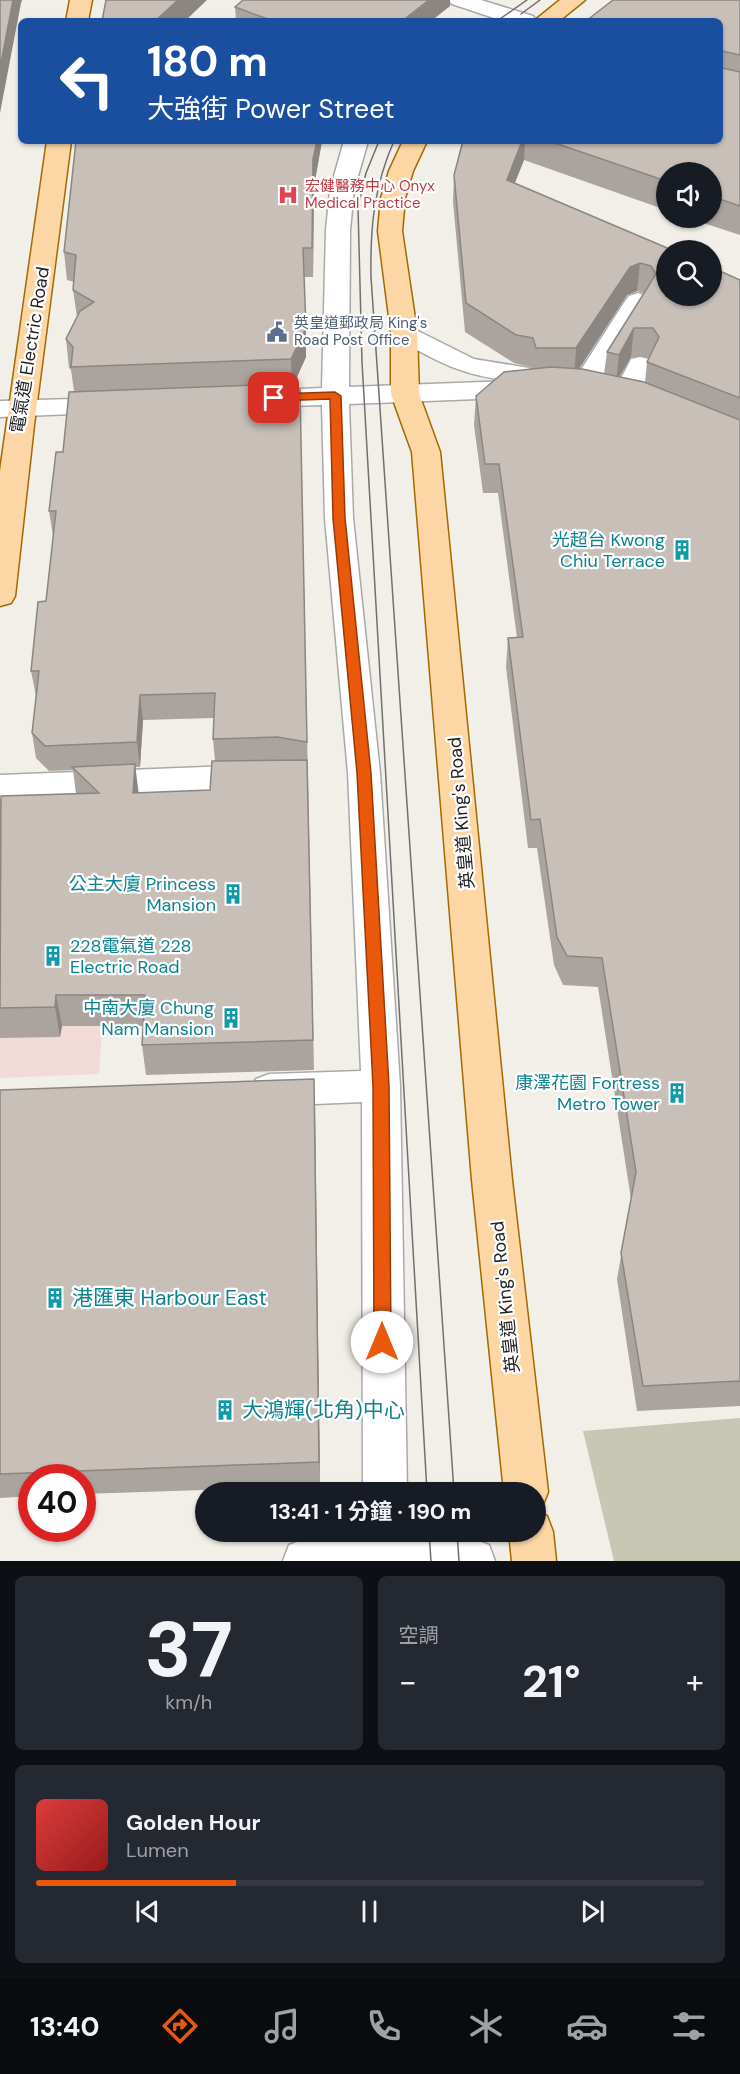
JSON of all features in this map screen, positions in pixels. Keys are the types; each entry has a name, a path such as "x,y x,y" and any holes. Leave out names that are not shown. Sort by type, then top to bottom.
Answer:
{"main road":[{"path":"78,18 81,0"},
{"path":"549,18 574,0"},
{"name":"電氣道 Electric Road","path":"0,596 14,456 12,409 58,144"},
{"name":"英皇道 King's Road","path":"414,144 396,189 390,231 404,332 405,394 426,453 492,1180 525,1482"},
{"path":"532,1542 534,1561"}],"street":[{"path":"459,0 515,18"},
{"path":"355,144 342,190 338,230 335,396 339,518 364,773 381,1086 385,1482"},
{"path":"583,387 638,301"},
{"path":"404,332 465,365 489,371 530,375 553,385"},
{"path":"227,400 523,389 553,385 583,387 638,399 640,365"},
{"path":"12,409 132,405"},
{"path":"0,787 289,777"},
{"path":"236,1091 381,1086"},
{"path":"305,1561 387,1551 472,1561"}],"shaded area":[{"name":"228電氣道 228 Electric Road","path":"116,824 99,1074 0,1078 0,886"},
{"path":"740,1418 740,1561 614,1561 583,1431"}],"building":[{"path":"0,0 13,0 0,68"},
{"path":"106,0 178,0 158,18 103,18"},
{"path":"243,0 429,0 406,18 265,18 235,7"},
{"path":"613,0 740,0 740,55 723,51 723,18 590,18"},
{"path":"723,68 740,72 740,206 722,200 722,162 656,162 656,178 558,144 723,144"},
{"path":"76,144 316,144 313,159 312,248 303,248 306,328 291,359 71,367 73,347 66,339 80,311 94,302 73,290 76,255 64,252"},
{"path":"462,144 521,144 507,180 656,243 656,274 651,266 640,263 630,267 576,348 536,348 533,338 516,335 466,303 454,175"},
{"path":"722,272 740,280 740,398 647,362 659,337 653,328 634,328 619,355 607,352 656,274 656,306 722,306"},
{"path":"551,367 582,369 644,382 740,420 740,1381 643,1386 621,1253 636,1172 602,958 567,956 557,937 540,819 531,820 508,638 523,637 499,464 485,464 476,396 504,372"},
{"path":"281,384 278,390 300,390 307,742 277,737 213,739 215,693 140,695 137,742 45,746 32,733 39,671 31,671 38,602 46,601 56,511 49,511 56,452 63,452 69,392"},
{"path":"307,760 313,1040 142,1045 145,995 56,995 55,1007 0,1008 1,796 99,793 72,767 135,764 133,793 210,790 212,761"},
{"path":"314,1079 319,1462 96,1470 96,1464 18,1464 18,1473 0,1474 0,1090"}],"tram line":[{"path":"501,18 527,0"},
{"path":"521,14 540,0"},
{"path":"378,144 366,173 358,207 362,362 426,1482"},
{"path":"393,144 382,174 375,208 371,241 371,277 453,1482"},
{"path":"430,1542 431,1561"},
{"path":"458,1542 459,1561"}],"place":[{"name":"宏健醫務中心 Onyx Medical Practice","path":"288,195"},
{"name":"英皇道郵政局 King's Road Post Office","path":"277,332"},
{"name":"光超台 Kwong Chiu Terrace","path":"682,550"},
{"name":"公主大廈 Princess Mansion","path":"233,894"},
{"name":"228電氣道 228 Electric Road","path":"53,956"},
{"name":"中南大廈 Chung Nam Mansion","path":"231,1018"},
{"name":"康澤花園 Fortress Metro Tower","path":"677,1093"},
{"name":"港匯東 Harbour East","path":"55,1298"},
{"name":"大鴻輝(北角)中心","path":"225,1410"}],"route":[{"path":"274,398 335,396 339,518 364,773 381,1086 382,1342"}]}
